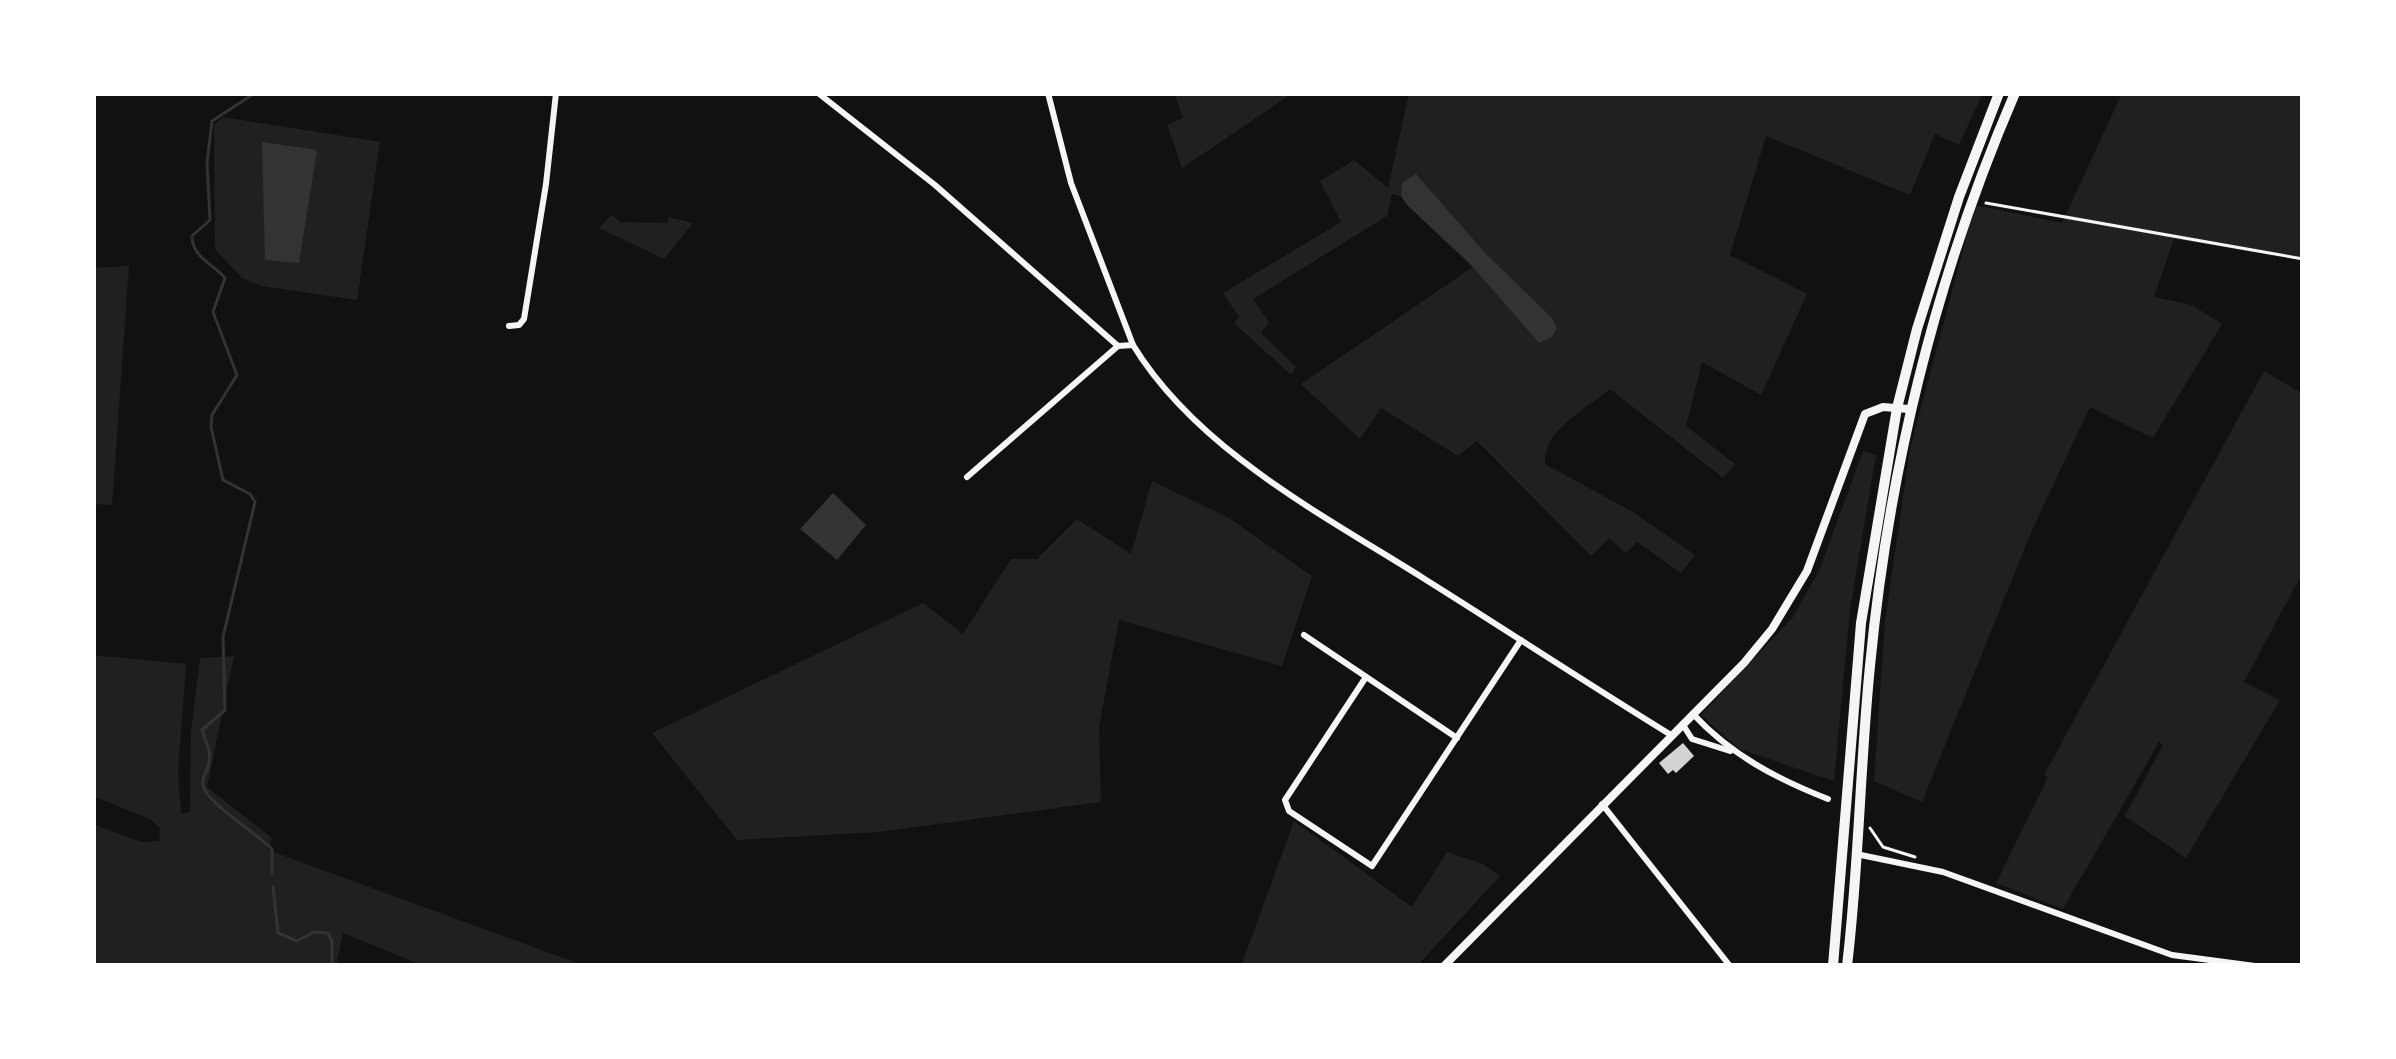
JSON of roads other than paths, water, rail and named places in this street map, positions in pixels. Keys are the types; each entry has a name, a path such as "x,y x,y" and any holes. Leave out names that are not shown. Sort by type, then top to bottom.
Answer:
{"main road":[{"path":"1833,966 1903,408 1959,197 1999,93"},
{"path":"1928,317 2014,93"},
{"path":"1847,966 1850,853"}],"street":[{"path":"509,326 524,319 556,93"},
{"path":"818,93 935,185 1118,346"},
{"path":"1048,93 1071,183 1133,345 1153,375 1212,434 1269,481 1671,735"},
{"path":"967,477 1118,346 1133,345"},
{"path":"1444,966 1744,663 1807,571 1865,414 1883,407 1903,408"},
{"path":"1304,635 1457,738"},
{"path":"1366,677 1285,800 1288,811 1372,866 1522,640"},
{"path":"1693,714 1734,751 1783,781 1828,799"},
{"path":"1683,725 1692,739 1734,751"},
{"path":"1603,804 1730,966"},
{"path":"1850,853 1943,872 2172,955 2255,966"}],"waterway":[{"path":"255,93 212,121 207,163 210,220 192,236 199,255 225,278 213,312 237,375 212,415 223,480 250,494 255,502 223,637 225,710 202,730 210,757 203,782 212,800 272,849 272,873"},
{"path":"273,887 278,933 297,941 314,932 328,933 332,966"}]}
